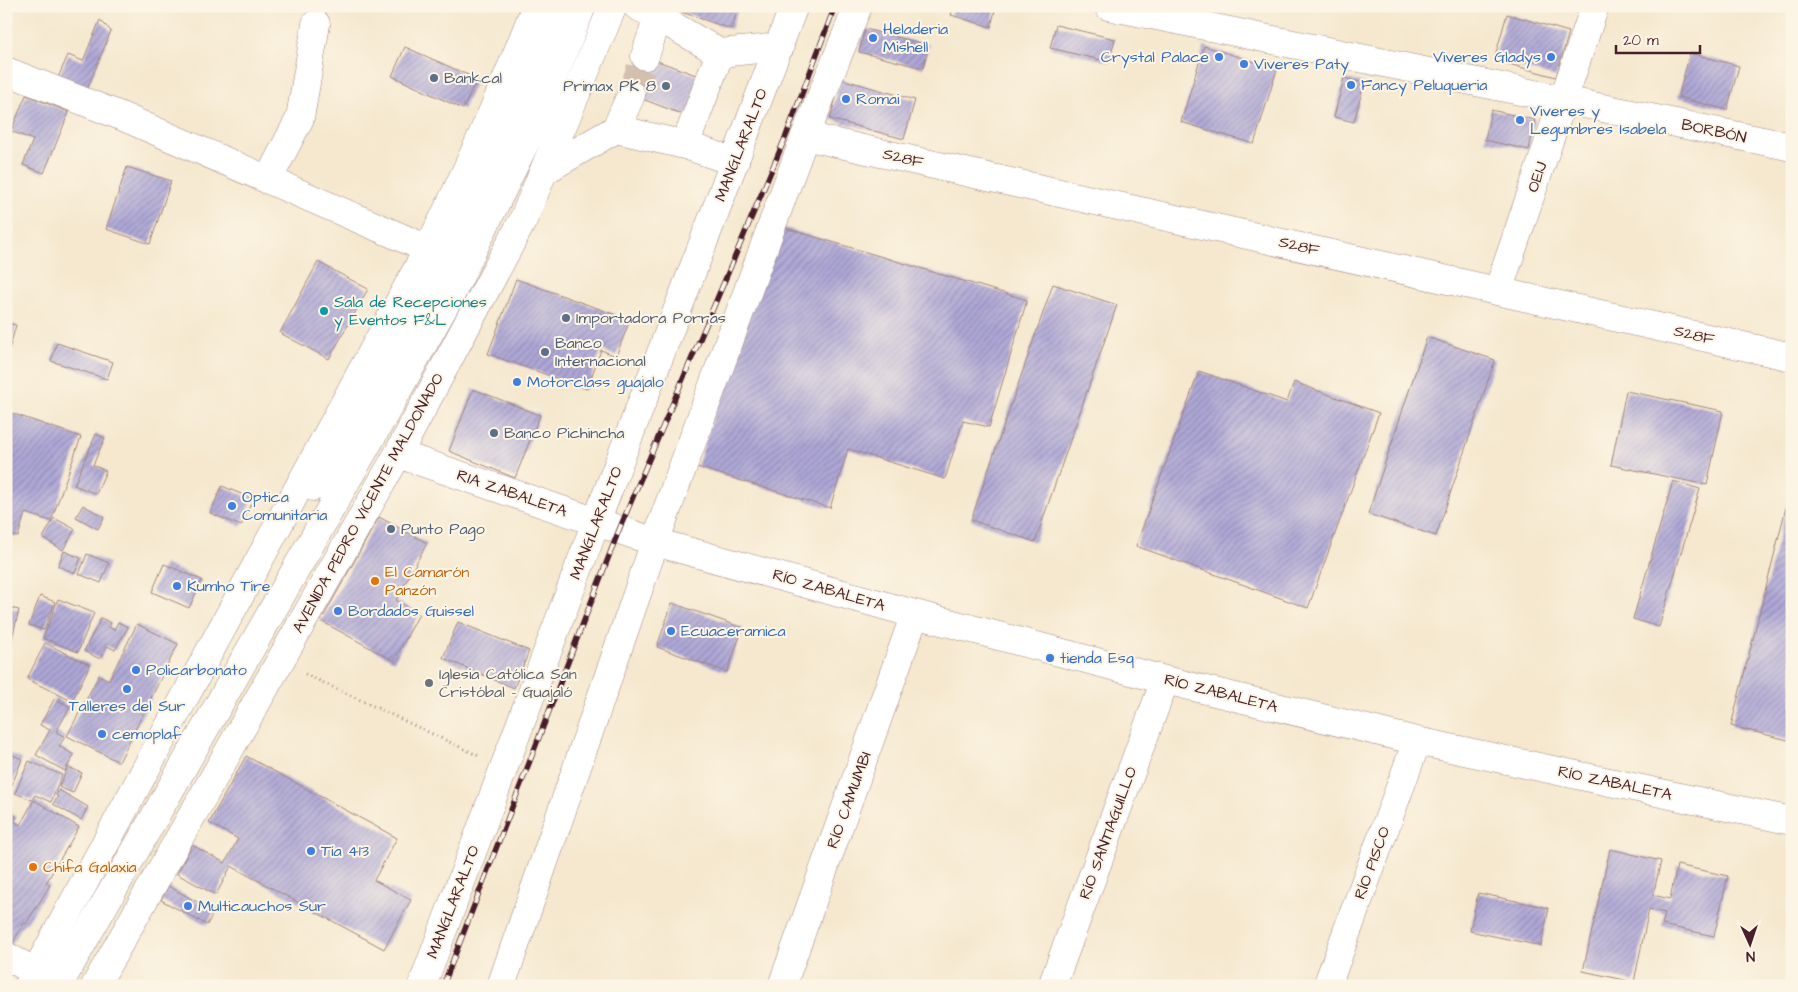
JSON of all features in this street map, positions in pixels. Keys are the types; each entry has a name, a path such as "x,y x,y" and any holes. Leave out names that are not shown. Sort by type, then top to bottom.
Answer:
{"street":[{"path":"39,982 428,249 457,192 499,99 536,6"},
{"path":"39,982 229,630 440,269 509,127 558,6"},
{"path":"39,982 380,422 448,298 532,129 582,6"},
{"name":"AVENIDA PEDRO VICENTE MALDONADO","path":"95,986 398,454 523,220 613,6"},
{"name":"MANGLARALTO","path":"422,986 596,522 780,47 794,6"},
{"path":"501,986 655,542 805,136 858,6"},
{"name":"BORBÓN","path":"1108,6 1792,147"},
{"name":"OE1J","path":"1498,291 1596,6"},
{"path":"645,56 648,11 720,53 780,47"},
{"path":"268,180 300,118 316,24"},
{"path":"685,145 720,53"},
{"path":"6,71 121,116 428,249"},
{"path":"544,171 616,129 631,95"},
{"path":"616,129 685,145 735,162"},
{"name":"S28F","path":"805,136 1792,357"},
{"name":"RIA ZABALETA","path":"398,454 655,542"},
{"name":"RÍO ZABALETA","path":"655,542 1165,680 1417,741 1792,821"},
{"name":"RÍO CAMUMBI","path":"782,986 916,614"},
{"name":"RÍO SANTIAGUILLO","path":"1052,986 1165,680"},
{"name":"RÍO PISCO","path":"1328,985 1417,741"},
{"path":"6,956 39,982"}],"path":[{"path":"279,662 504,768"}],"building":[{"path":"664,6 739,6 731,29"},
{"path":"954,6 996,6 991,27 951,15"},
{"path":"1507,14 1569,32 1556,77 1494,60"},
{"path":"100,20 111,31 86,92 57,80 68,55 83,61"},
{"path":"1056,25 1115,39 1109,62 1050,48"},
{"path":"865,29 929,45 923,68 859,52"},
{"path":"1204,46 1277,69 1254,144 1181,122"},
{"name":"Bankcal","path":"405,47 477,79 463,109 392,76"},
{"path":"1690,53 1739,66 1727,110 1678,97"},
{"name":"Primax PK 8","path":"641,55 704,78 689,117 627,93"},
{"path":"1344,78 1364,83 1354,122 1334,117"},
{"path":"841,79 915,100 904,139 830,119"},
{"path":"26,95 69,112 44,173 23,165 33,140 11,131"},
{"path":"1491,110 1535,120 1529,150 1485,140"},
{"path":"127,167 171,181 150,244 106,229"},
{"path":"775,225 1027,300 989,427 963,421 945,479 848,449 830,508 697,467"},
{"name":"Sala de Recepciones y Eventos F&L","path":"318,262 368,289 329,359 280,333"},
{"path":"516,279 630,320 616,356 601,350 587,389 488,354"},
{"path":"1053,284 1117,305 1035,542 971,520"},
{"path":"6,323 16,325 7,357 6,357"},
{"path":"1427,337 1495,360 1436,536 1368,514"},
{"path":"57,343 113,362 107,379 51,361"},
{"path":"1199,371 1287,402 1294,382 1379,413 1308,608 1136,546"},
{"name":"Banco Pichincha","path":"473,389 540,415 515,478 449,451"},
{"path":"1626,391 1723,411 1707,485 1611,465"},
{"path":"8,412 81,437 51,521 25,513 18,537 6,534 6,418"},
{"path":"96,434 105,438 93,465 106,471 96,494 74,485"},
{"path":"1673,481 1700,489 1659,627 1633,619"},
{"name":"Optica Comunitaria","path":"222,486 253,499 241,526 210,513"},
{"path":"1792,488 1792,741 1731,726"},
{"path":"83,505 104,517 98,529 76,517"},
{"path":"379,517 427,543 396,600 419,614 394,661 321,621"},
{"path":"54,518 75,529 63,550 43,538"},
{"path":"64,551 81,558 75,573 58,566"},
{"path":"87,554 109,563 101,583 79,574"},
{"name":"Kumho Tire","path":"164,564 202,580 189,608 152,592"},
{"path":"40,596 55,602 44,630 29,625"},
{"path":"58,599 94,613 78,652 43,638"},
{"path":"672,603 743,628 727,672 657,647"},
{"path":"6,607 19,610 8,654 6,654"},
{"path":"101,618 111,623 109,627 114,630 118,622 128,627 115,650 107,646 100,659 84,651"},
{"path":"458,622 529,651 514,688 443,658"},
{"path":"137,624 178,644 119,762 67,736 99,675 109,680"},
{"path":"45,643 90,665 72,701 27,679"},
{"path":"55,698 70,707 56,732 65,737 59,746 74,755 65,771 36,755 50,730 40,725"},
{"path":"6,752 22,759 10,790 6,788"},
{"name":"Tía 413","path":"246,756 397,838 374,880 411,900 384,949 231,866 216,895 177,874 192,845 225,863 238,839 209,823"},
{"path":"29,761 62,775 51,802 35,795 32,800 15,793"},
{"path":"68,767 82,773 73,793 59,787"},
{"path":"59,790 88,807 81,820 53,804 58,797 56,795"},
{"path":"34,800 79,827 46,883 50,885 11,946 6,943 6,811 17,817 14,821 20,825"},
{"path":"1610,849 1661,861 1653,895 1670,899 1677,865 1728,876 1714,936 1662,925 1665,913 1649,909 1634,982 1583,971"},
{"name":"Multicauchos Sur","path":"168,886 214,911 207,925 161,900"},
{"path":"1478,893 1549,908 1541,946 1470,931"}],"tunnel":[{"path":"631,95 645,56"}],"railway":[{"path":"443,986 619,530 786,136 835,6"}],"place":[{"name":"Heladeria Mishell","path":"873,38"},
{"name":"Crystal Palace","path":"1219,57"},
{"name":"Viveres Gladys","path":"1551,57"},
{"name":"Viveres Paty","path":"1244,64"},
{"name":"Bankcal","path":"434,78"},
{"name":"Fancy Peluqueria","path":"1351,85"},
{"name":"Primax PK 8","path":"666,86"},
{"name":"Romai","path":"846,99"},
{"name":"Viveres y Legumbres Isabela","path":"1520,120"},
{"name":"Sala de Recepciones y Eventos F&L","path":"324,311"},
{"name":"Importadora Porras","path":"566,318"},
{"name":"Banco Internacional","path":"545,352"},
{"name":"Motorclass guajalo","path":"517,382"},
{"name":"Banco Pichincha","path":"494,433"},
{"name":"Optica Comunitaria","path":"232,506"},
{"name":"Punto Pago","path":"391,529"},
{"name":"El Camarón Panzón","path":"375,581"},
{"name":"Kumho Tire","path":"177,586"},
{"name":"Bordados Guissel","path":"338,611"},
{"name":"Ecuaceramica","path":"671,631"},
{"name":"tienda Esq","path":"1050,658"},
{"name":"Policarbonato","path":"136,670"},
{"name":"Iglesia Católica San Cristóbal - Guajaló","path":"429,683"},
{"name":"Talleres del Sur","path":"127,689"},
{"name":"cemoplaf","path":"102,734"},
{"name":"Tía 413","path":"311,851"},
{"name":"Chifa Galaxia","path":"33,867"},
{"name":"Multicauchos Sur","path":"188,906"}]}
